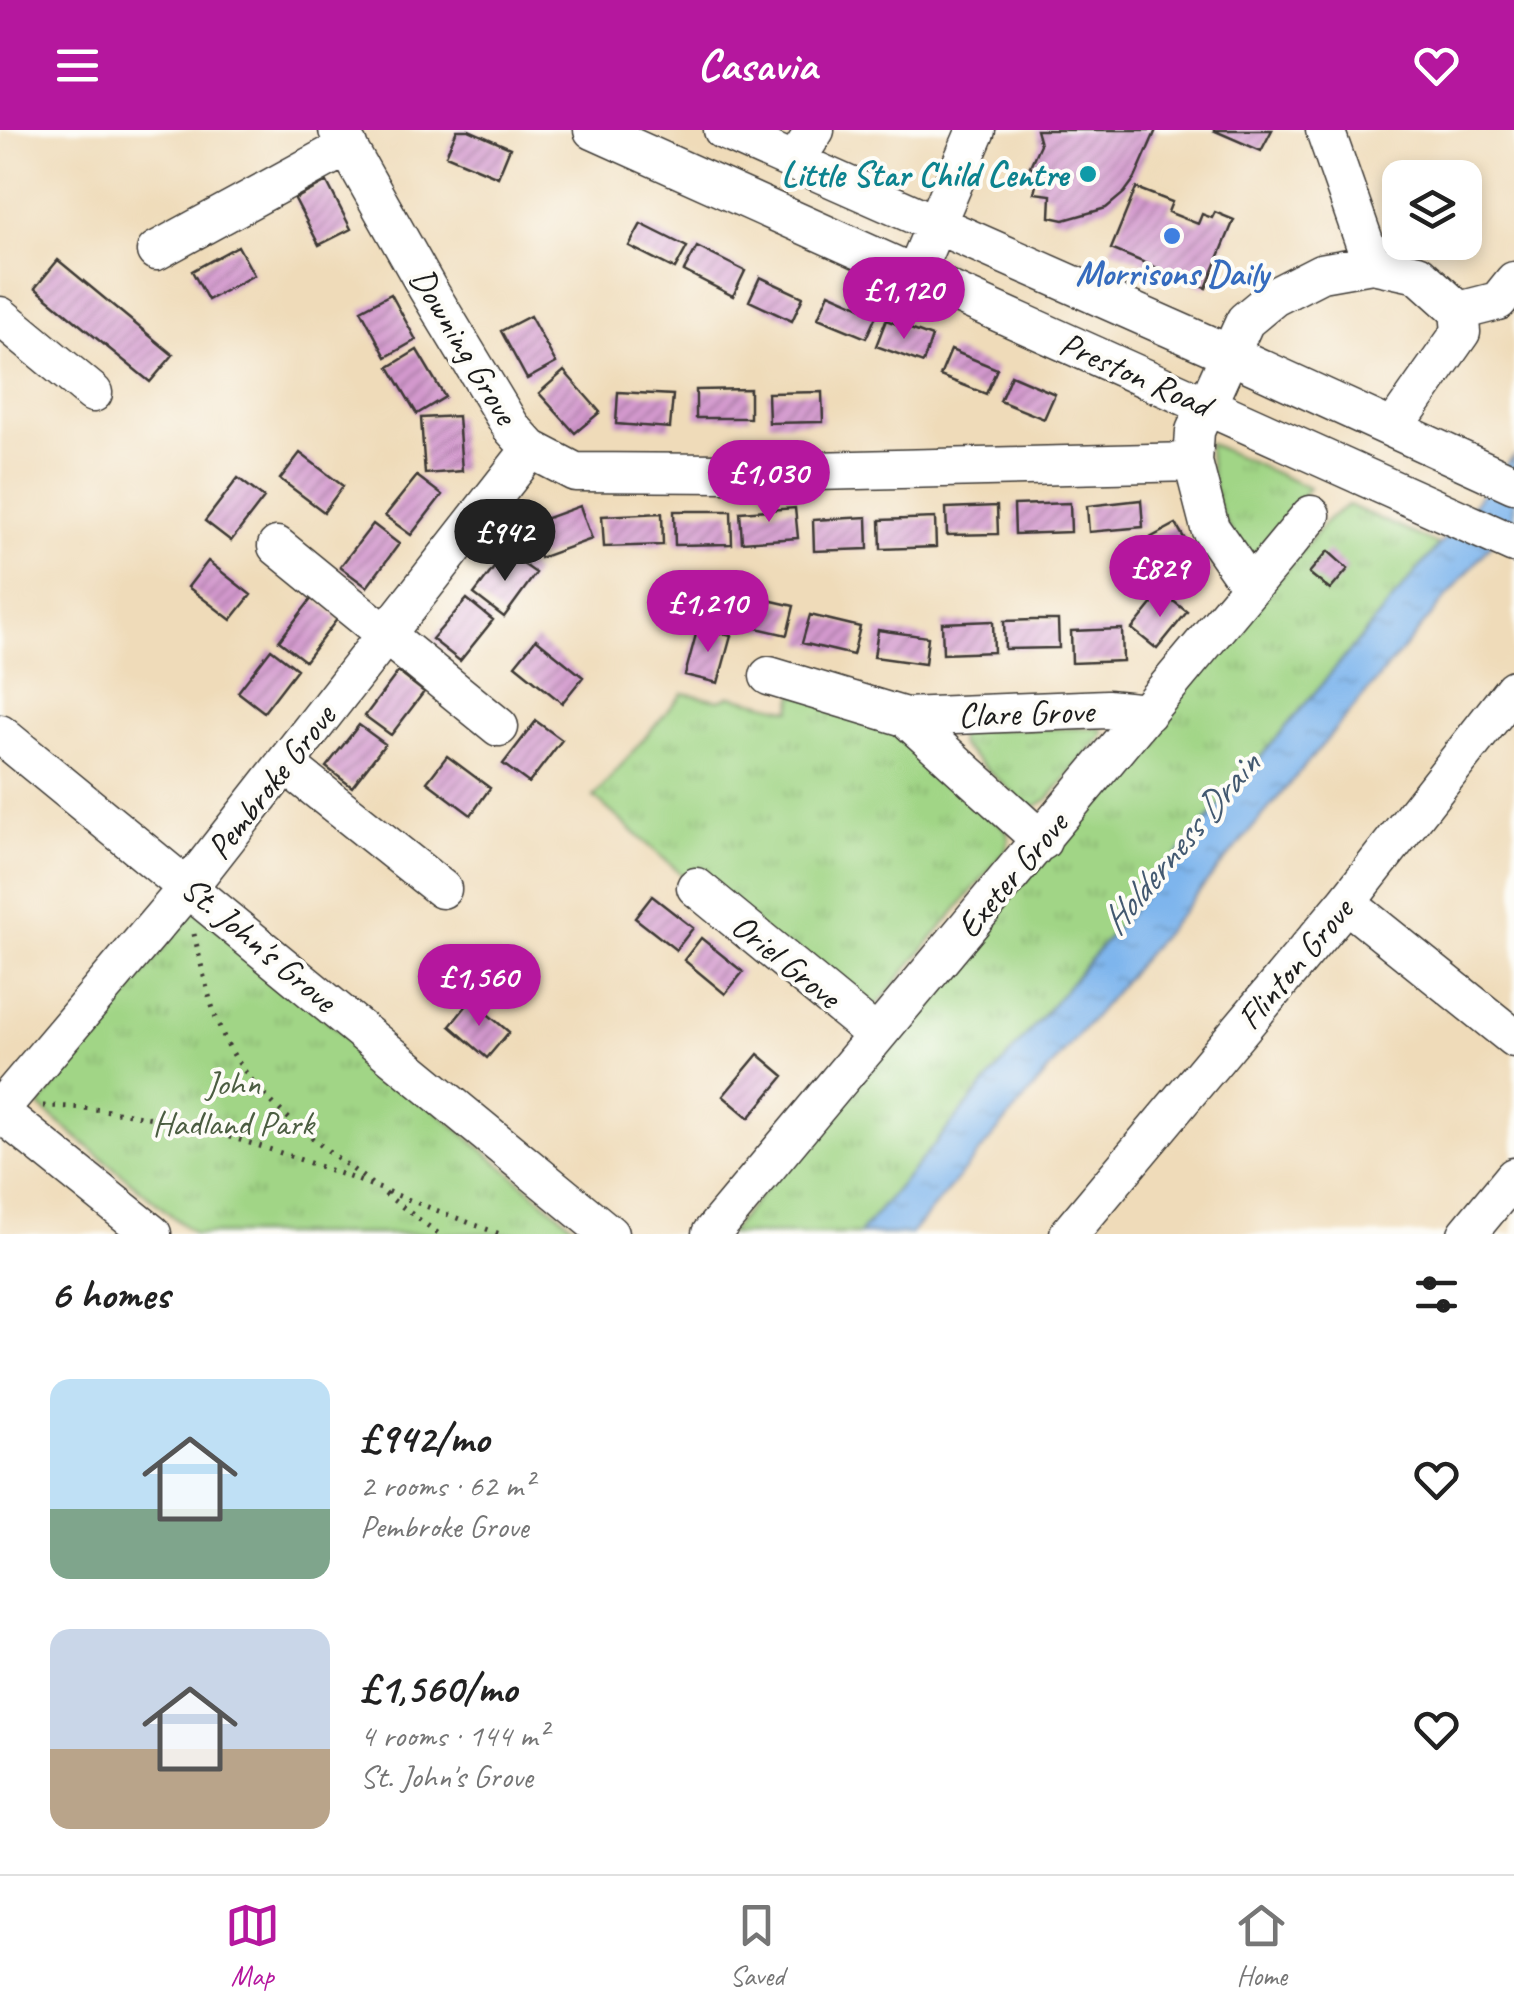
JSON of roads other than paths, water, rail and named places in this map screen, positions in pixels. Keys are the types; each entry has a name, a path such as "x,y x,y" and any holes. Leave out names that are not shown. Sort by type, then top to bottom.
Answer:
{"street":[{"name":"Preston Road","path":"593,130 643,140 914,276 1514,544"},
{"name":"Preston Road","path":"723,130 805,146 936,224 1514,484"},
{"path":"914,276 976,130"},
{"path":"1325,130 1372,264"},
{"path":"156,251 343,138"},
{"name":"Downing Grove","path":"343,138 511,427 530,449 576,472 727,473 1193,462"},
{"path":"1251,587 1210,528 1193,462 1195,432 1246,320 1274,297 1322,273 1372,264 1418,274 1459,311 1461,332 1393,429"},
{"path":"1459,311 1498,301 1514,281"},
{"path":"0,316 93,393"},
{"name":"Pembroke Grove","path":"0,1111 189,886 530,449"},
{"name":"Exeter Grove","path":"710,1234 1312,515"},
{"path":"277,546 499,727"},
{"name":"Clare Grove","path":"769,676 904,717 1106,709 1147,713"},
{"name":"Flinton Grove","path":"1069,1234 1346,902 1514,689"},
{"name":"Clare Grove","path":"904,717 1042,841"},
{"name":"St. John's Grove","path":"0,734 609,1234"},
{"path":"285,764 442,888"},
{"name":"Oriel Grove","path":"696,887 876,1035"},
{"path":"1346,902 1514,1038"},
{"path":"0,1111 152,1234"},
{"path":"1468,1234 1514,1177"}],"water":[{"path":"1514,456 1514,517 911,1234 859,1234"}],"place":[{"name":"Little Star Child Centre","path":"1088,174"},
{"name":"Morrisons Daily","path":"1172,236"}],"water label":[{"name":"Holderness Drain","path":"1180,843"}],"park label":[{"name":"John Hadland Park","path":"233,1103"}]}
